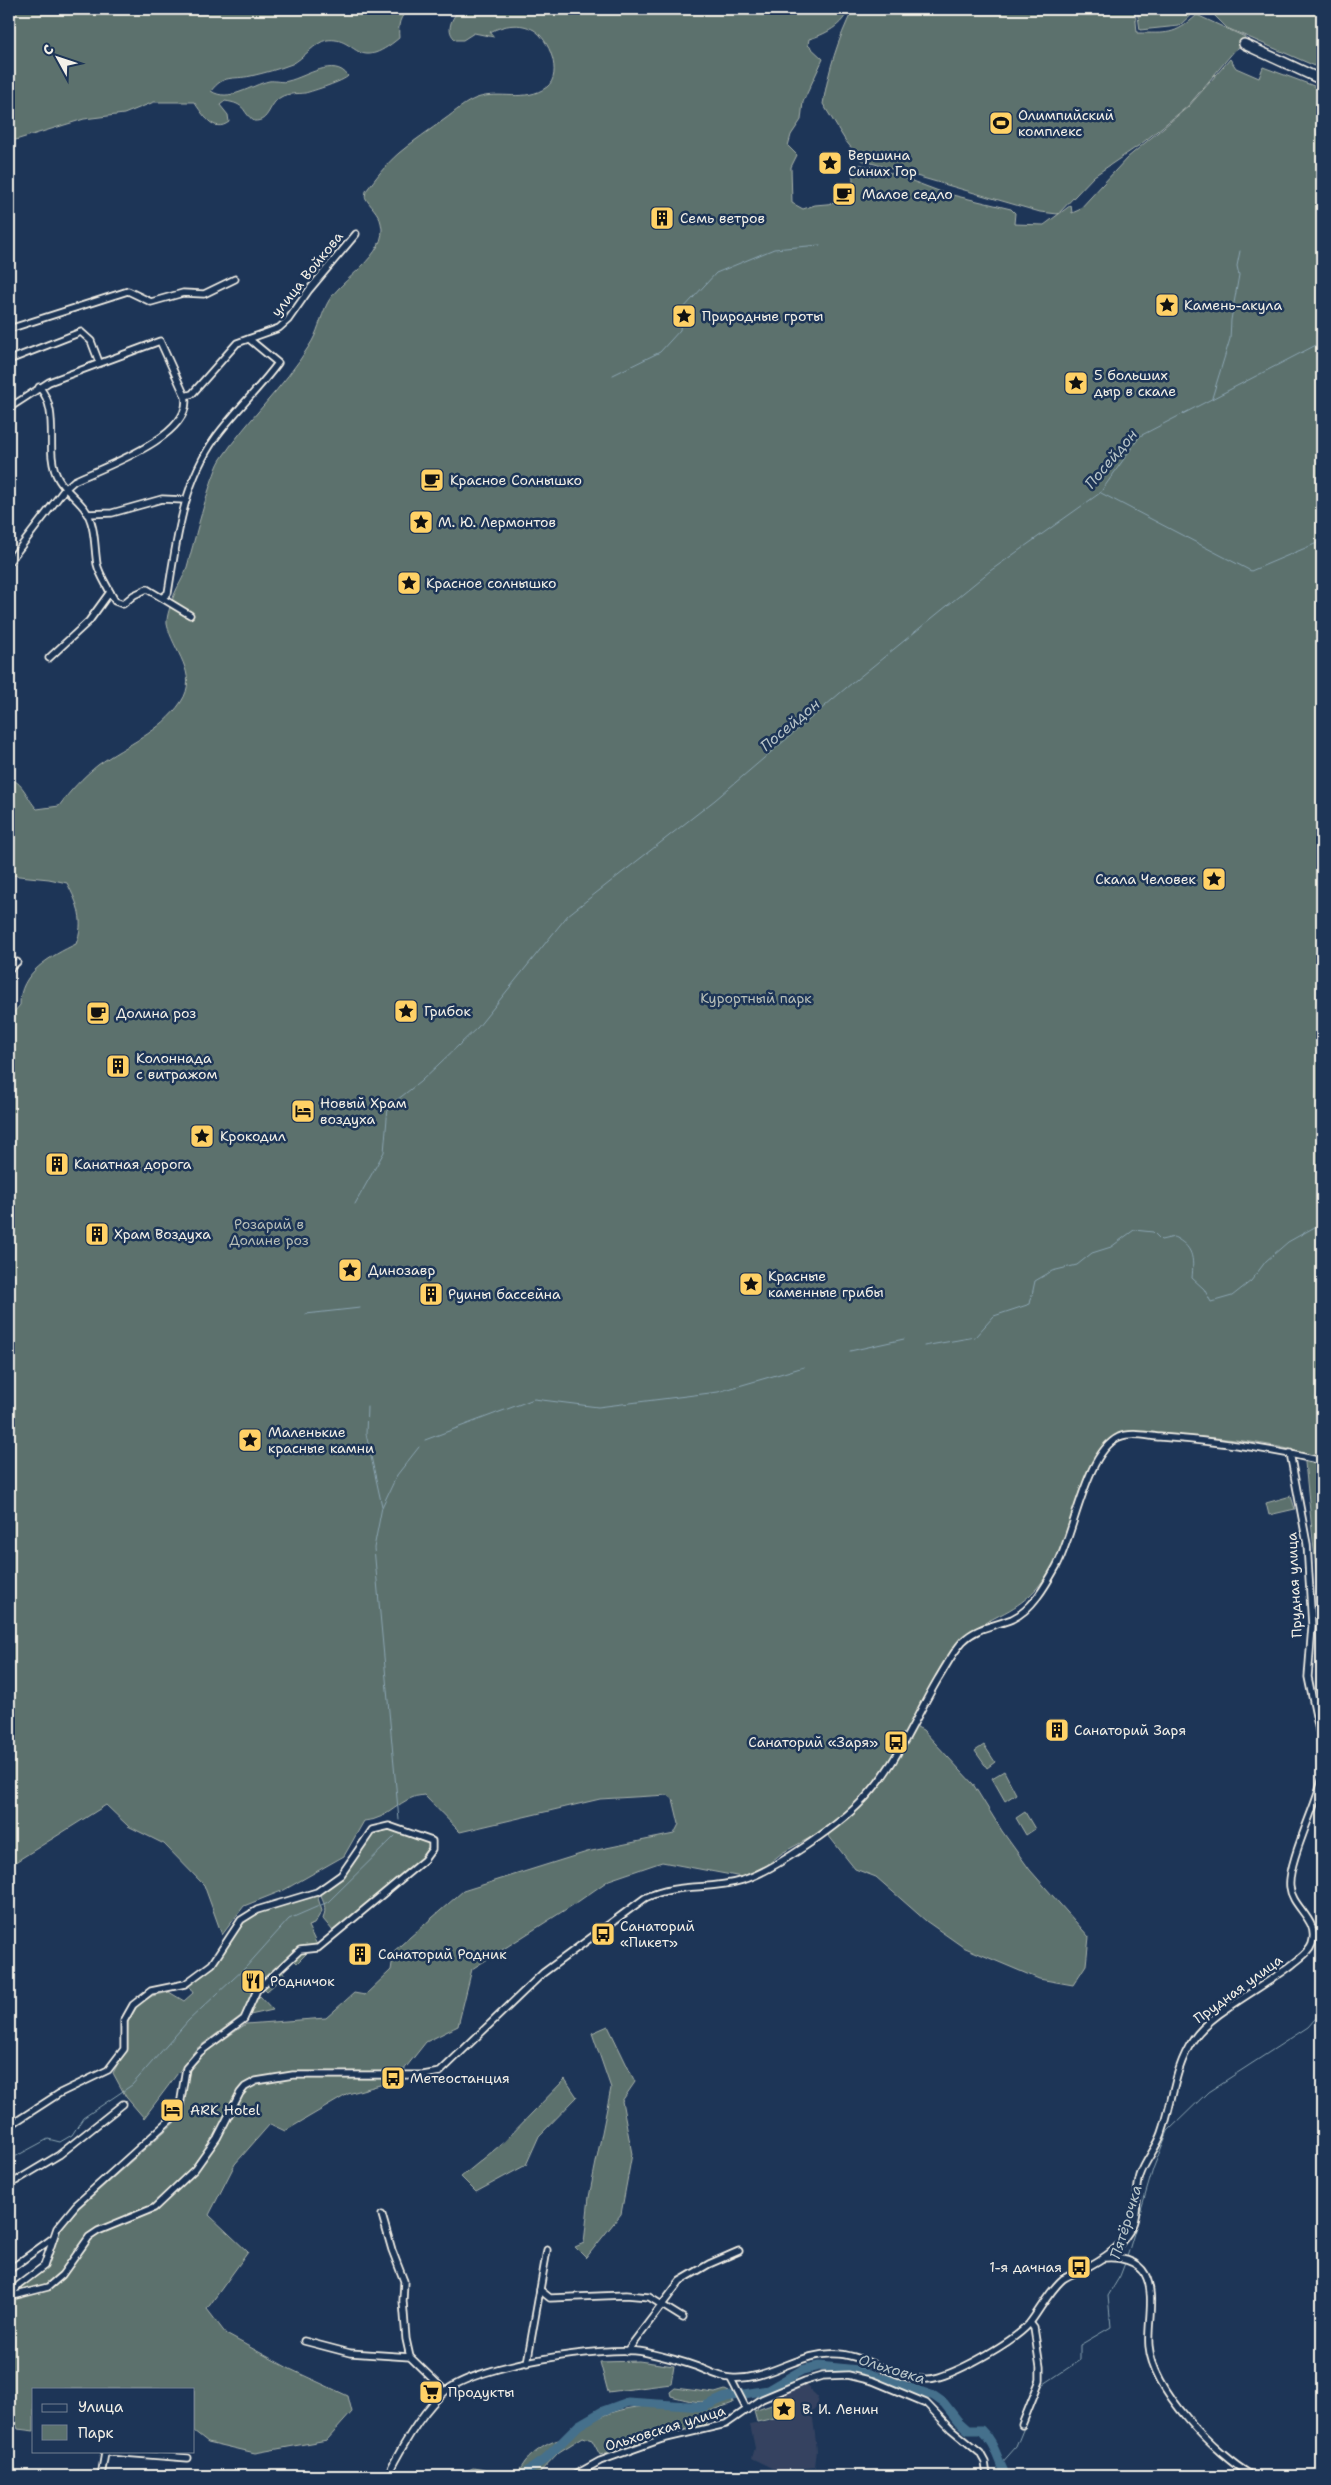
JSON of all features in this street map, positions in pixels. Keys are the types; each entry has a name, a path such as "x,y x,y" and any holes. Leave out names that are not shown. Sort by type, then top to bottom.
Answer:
{"street":[{"path":"1244,44 1322,80"},
{"name":"улица Войкова","path":"185,396 192,394 237,343 279,328 288,320 309,290 356,234"},
{"path":"9,329 128,291 151,302 183,293 204,294 236,279"},
{"path":"9,360 81,332 91,341 99,362"},
{"path":"163,597 168,593 185,500 198,469 215,438 278,363 249,339"},
{"path":"9,408 39,387 99,362 160,341 187,403 172,430 153,444 74,482 64,490 9,562"},
{"path":"39,387 48,400 52,459 64,490 87,514 96,542 98,566 110,592 118,604 123,604 134,595 147,589 163,597 190,616"},
{"path":"87,514 120,511 162,499 185,500"},
{"path":"48,658 89,621 110,592"},
{"path":"9,969 17,962"},
{"path":"9,2297 48,2287 62,2275 89,2237 98,2231 154,2208 195,2169 217,2138 245,2087 265,2079 293,2075 423,2075 440,2072 543,1973 645,1898 663,1890 715,1886 744,1880 779,1861 835,1825 869,1794 890,1769 935,1685 962,1642 984,1627 1013,1619 1024,1612 1034,1600 1063,1553 1077,1508 1091,1474 1101,1455 1114,1440 1129,1435 1247,1445 1322,1461"},
{"name":"Прудная улица","path":"1290,1453 1307,1544 1312,1626 1308,1677 1322,1745"},
{"name":"Прудная улица","path":"387,2476 412,2434 445,2391 483,2375 527,2362 570,2355 627,2351 668,2358 730,2378 764,2375 808,2356 833,2353 863,2358 914,2380 928,2380 963,2368 1016,2334 1030,2322 1063,2279 1105,2258 1127,2235 1134,2221 1139,2178 1150,2153 1160,2140 1175,2079 1192,2041 1201,2030 1217,2017 1279,1976 1307,1952 1313,1942 1312,1929 1293,1898 1290,1887 1292,1870 1322,1780"},
{"path":"9,2126 60,2093 108,2070 124,2049 124,2021 133,2005 151,1991 185,1984 212,1964 242,1920 257,1910 317,1892 341,1875 372,1830 380,1826 389,1826 432,1841 432,1849 424,1860 318,1948 300,1950 257,1990 244,2019 200,2052 186,2068 179,2112 76,2205 57,2228 44,2266 19,2285 9,2297"},
{"path":"9,2185 59,2155 123,2104"},
{"path":"382,2215 392,2250 404,2281 403,2301 406,2339 410,2357 445,2391"},
{"path":"9,2270 53,2238"},
{"path":"527,2362 547,2250"},
{"path":"627,2351 662,2303 688,2275 739,2251"},
{"path":"1105,2258 1122,2258 1133,2263 1145,2274 1150,2298 1148,2345 1156,2374 1171,2396 1218,2452 1236,2467 1253,2476"},
{"path":"540,2290 550,2298 626,2295 649,2297 662,2303 683,2318"},
{"path":"1022,2425 1040,2380 1034,2328 1030,2322"},
{"path":"304,2341 350,2353 410,2357"},
{"name":"Ольховская улица","path":"573,2476 600,2461 662,2439 726,2424 762,2399 804,2381 822,2376 862,2377 926,2403 951,2429 980,2453 989,2475"},
{"path":"730,2378 747,2410"},
{"path":"101,2476 105,2453 188,2458"}],"shaded area":[{"path":"803,2383 818,2397 816,2407 812,2411 817,2450 815,2467 779,2471 752,2458 755,2448 750,2425 788,2416 782,2393"}],"green space":[{"path":"9,9 410,9 400,21 399,38 385,49 365,54 337,40 327,40 318,44 292,64 251,76 224,80 211,91 225,95 233,94 269,81 286,82 328,68 342,70 348,76 335,83 309,92 283,96 277,100 266,116 259,121 254,121 243,108 232,102 225,101 220,105 228,115 229,122 218,126 205,117 194,102 154,102 124,114 84,119 9,142"},
{"name":"Курортный парк","path":"460,9 848,9 846,15 833,28 809,39 808,45 823,59 803,102 801,120 791,135 788,146 797,155 791,167 792,203 803,209 815,205 849,202 853,193 853,169 855,164 875,167 944,193 1011,209 1015,213 1014,224 1044,225 1071,205 1072,213 1079,210 1127,158 1189,106 1230,59 1236,68 1259,78 1263,67 1322,89 1322,1627 1304,1453 1239,1440 1194,1436 1127,1432 1112,1440 1100,1453 1090,1470 1061,1549 1043,1581 1025,1600 977,1627 960,1641 936,1674 911,1724 923,1730 973,1784 1002,1831 1030,1870 1089,1937 1086,1965 1073,1985 1039,1979 963,1947 926,1921 876,1877 855,1869 824,1830 782,1853 767,1865 742,1877 662,1862 609,1880 472,1969 458,2026 426,2042 403,2071 387,2083 348,2094 285,2131 270,2124 235,2164 209,2215 248,2252 207,2309 226,2334 290,2369 348,2396 352,2412 327,2440 255,2453 208,2442 195,2432 195,2388 32,2388 32,2431 18,2429 9,2408 9,2303 21,2288 47,2268 60,2230 78,2209 183,2115 190,2070 202,2055 246,2024 326,2018 354,1993 365,1995 391,1970 394,1951 463,1891 587,1852 674,1834 679,1824 673,1799 668,1795 600,1799 460,1832 424,1795 416,1796 401,1803 381,1817 364,1821 344,1856 284,1890 244,1906 222,1935 204,1885 164,1844 128,1826 106,1805 9,1866 9,1018 20,1005 21,994 25,984 38,967 76,944 79,936 80,920 77,905 67,883 49,879 9,875 9,779 18,783 37,809 59,806 77,784 98,765 153,730 173,713 186,692 188,682 183,662 170,634 167,617 174,595 187,567 212,480 220,461 232,444 309,346 315,336 327,304 333,295 362,266 378,246 382,235 381,223 365,197 366,191 385,166 399,153 468,102 486,96 521,95 539,92 552,81 554,66 552,57 545,41 534,30 512,25 490,32 494,37 474,33 463,40 456,40 450,29 454,17"},
{"name":"Олимпийский комплекс","path":"853,9 1135,9 1137,33 1170,32 1182,27 1197,15 1245,37 1244,44 1235,50 1188,106 1141,144 1094,176 1058,214 1040,212 861,160 845,140 823,104 834,55"},
{"path":"1137,9 1197,9 1179,26 1140,30"},
{"path":"1208,9 1322,9 1322,69 1227,28"},
{"path":"1291,1496 1295,1509 1269,1515 1266,1503"},
{"path":"984,1745 995,1762 987,1768 975,1751"},
{"path":"1004,1771 1016,1794 1005,1801 992,1778"},
{"path":"1025,1812 1035,1829 1026,1835 1016,1818"},
{"path":"390,1828 430,1842 430,1848 423,1859 333,1931 323,1919 324,1905 319,1893 342,1876 373,1832"},
{"path":"317,1895 322,1911 314,1924 308,1926 317,1945 300,1947 254,1990 242,2015 196,2049 144,2118 126,2097 113,2073 127,2046 128,2020 138,2005 152,1996 169,1992 184,2001 193,1993 188,1984 214,1966 243,1921 258,1911"},
{"path":"304,1951 306,1954 297,1963 294,1960 282,1971 285,1975 267,1991 263,1987 301,1952"},
{"path":"260,1996 273,2010 250,2015 256,2000"},
{"path":"608,2026 635,2082 622,2101 632,2154 621,2214 586,2258 575,2247 584,2243 589,2197 611,2088 592,2033"},
{"path":"565,2079 577,2097 539,2136 526,2165 476,2192 461,2177 504,2142"},
{"path":"639,2361 674,2366 671,2384 608,2392 600,2362"},
{"path":"675,2388 715,2393 725,2390 729,2392 715,2400 700,2402 671,2396 670,2392"},
{"path":"732,2398 733,2403 711,2411 708,2421 704,2425 663,2434 600,2455 592,2440 583,2437 559,2452 536,2476 512,2476 539,2450 550,2443 567,2439 585,2425 604,2415 648,2406 703,2410"},
{"path":"783,2401 787,2415 757,2422 754,2411"},
{"path":"473,2468 485,2470 497,2476 464,2476 462,2473"}],"waterway":[{"path":"613,375 660,352 680,330 682,310 716,273 774,249 820,245"},
{"path":"1212,398 1230,339 1231,320 1239,275 1237,266 1240,251"},
{"name":"Посейдон","path":"355,1204 384,1152 388,1107 420,1082 478,1027 568,915 715,800 846,688 990,571 1100,493 1140,436 1322,342"},
{"path":"1101,493 1251,571 1322,541"},
{"path":"924,1346 975,1337 994,1316 1030,1304 1035,1281 1052,1271 1077,1265 1092,1253 1111,1247 1134,1230 1153,1232 1161,1240 1174,1237 1185,1245 1191,1253 1193,1264 1192,1278 1204,1289 1211,1302 1232,1296 1251,1281 1266,1261 1288,1242 1322,1223"},
{"path":"306,1314 360,1308"},
{"path":"850,1351 904,1339"},
{"path":"425,1440 534,1399 598,1407 718,1392 804,1367"},
{"path":"367,1407 366,1434 382,1506"},
{"path":"399,1820 374,1548 382,1507 397,1475 419,1447"},
{"path":"9,2160 48,2139 60,2142 72,2135 83,2118 132,2085 188,2021 246,1967 289,1919 328,1902 395,1836"},
{"name":"Пятёрочка","path":"1127,2257 1153,2169 1168,2131 1208,2092 1308,2027 1322,2011"},
{"name":"Пятёрочка","path":"1000,2465 1016,2447 1041,2386 1080,2360 1080,2345 1111,2327 1108,2296 1120,2276 1125,2263"},
{"name":"Ольховка","path":"521,2476 545,2459 579,2425 603,2411 628,2402 703,2407 726,2397 768,2390 802,2370 819,2366 858,2370 934,2396 944,2403 968,2430 981,2430 986,2435 1006,2476"}],"place":[{"name":"Олимпийский комплекс","path":"1001,123"},
{"name":"Вершина Синих Гор","path":"830,163"},
{"name":"Малое седло","path":"844,194"},
{"name":"Семь ветров","path":"662,218"},
{"name":"Камень-акула","path":"1167,305"},
{"name":"Природные гроты","path":"684,316"},
{"name":"5 больших дыр в скале","path":"1076,383"},
{"name":"Красное Солнышко","path":"432,480"},
{"name":"М. Ю. Лермонтов","path":"421,522"},
{"name":"Красное солнышко","path":"409,583"},
{"name":"Скала Человек","path":"1214,879"},
{"name":"Грибок","path":"406,1011"},
{"name":"Долина роз","path":"98,1013"},
{"name":"Колоннада с витражом","path":"118,1066"},
{"name":"Новый Храм воздуха","path":"303,1111"},
{"name":"Крокодил","path":"202,1136"},
{"name":"Канатная дорога","path":"57,1164"},
{"name":"Храм Воздуха","path":"97,1234"},
{"name":"Динозавр","path":"350,1270"},
{"name":"Красные каменные грибы","path":"751,1284"},
{"name":"Руины бассейна","path":"431,1294"},
{"name":"Маленькие красные камни","path":"250,1440"},
{"name":"Санаторий Заря","path":"1057,1730"},
{"name":"Санаторий «Заря»","path":"896,1742"},
{"name":"Санаторий «Пикет»","path":"603,1934"},
{"name":"Санаторий Родник","path":"360,1954"},
{"name":"Родничок","path":"253,1981"},
{"name":"Метеостанция","path":"393,2078"},
{"name":"ARK Hotel","path":"172,2110"},
{"name":"1-я дачная","path":"1079,2267"},
{"name":"Продукты","path":"431,2392"},
{"name":"В. И. Ленин","path":"784,2409"}],"park label":[{"name":"Розарий в Долине роз","path":"269,1232"}]}
